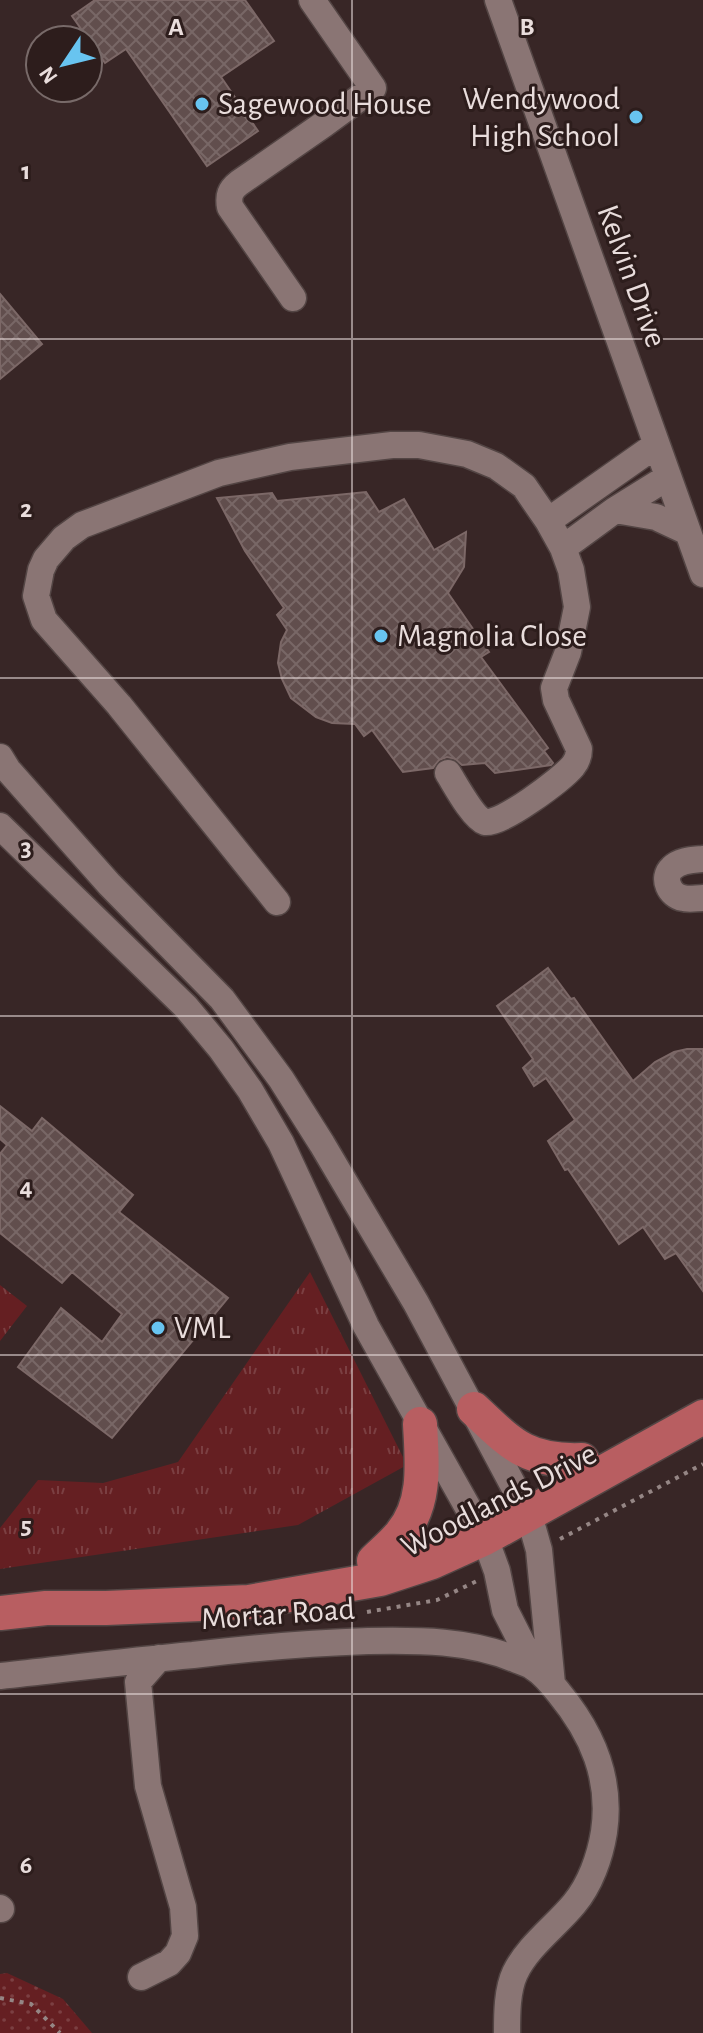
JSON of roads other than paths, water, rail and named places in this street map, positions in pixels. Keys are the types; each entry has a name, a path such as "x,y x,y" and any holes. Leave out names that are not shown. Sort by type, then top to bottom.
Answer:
{"main road":[{"name":"Woodlands Drive","path":"524,1505 582,1460 703,1391"},
{"path":"474,1409 511,1443 527,1453 545,1459 582,1460"},
{"name":"Woodlands Drive","path":"46,1608 249,1602 380,1579 432,1562 480,1528 703,1417"},
{"path":"374,1561 401,1534 417,1505 421,1489 420,1424"},
{"name":"Woodlands Drive","path":"0,1613 318,1572 374,1561 480,1528"}],"street":[{"path":"293,298 230,207 229,197 239,183 373,88 312,0"},
{"name":"Kelvin Drive","path":"498,0 703,574"},
{"path":"607,478 647,418"},
{"path":"277,902 119,705 44,620 36,596 41,570 64,538 82,525 219,473 290,457 392,445 419,445 467,454 496,466 524,486 548,521 571,570 577,607 568,652 554,688 556,700 579,749 579,757 572,767 532,800 495,822 487,822 473,811 448,773"},
{"path":"548,521 656,445"},
{"path":"563,548 668,477"},
{"path":"615,510 656,517 688,532"},
{"path":"3,768 109,884 222,999 281,1079 322,1144 416,1303 524,1505 539,1550 543,1676"},
{"path":"0,826 186,1007 250,1090 281,1143 366,1326 480,1528 497,1571 505,1610 543,1676 583,1724 600,1763 605,1794 604,1833 593,1870 576,1902 525,1958 514,1976 507,2033"},
{"path":"703,859 677,864 670,869 667,879 679,898 703,898"},
{"name":"Mortar Road","path":"0,1676 330,1642 419,1640 479,1647 507,1656 543,1676"},
{"path":"141,1977 169,1963 178,1953 185,1936 183,1907 148,1786 138,1682 159,1658"}],"place":[{"name":"Sagewood House","path":"202,104"},
{"name":"Wendywood High School","path":"636,117"},
{"name":"Magnolia Close","path":"381,636"},
{"name":"VML","path":"158,1328"}]}
